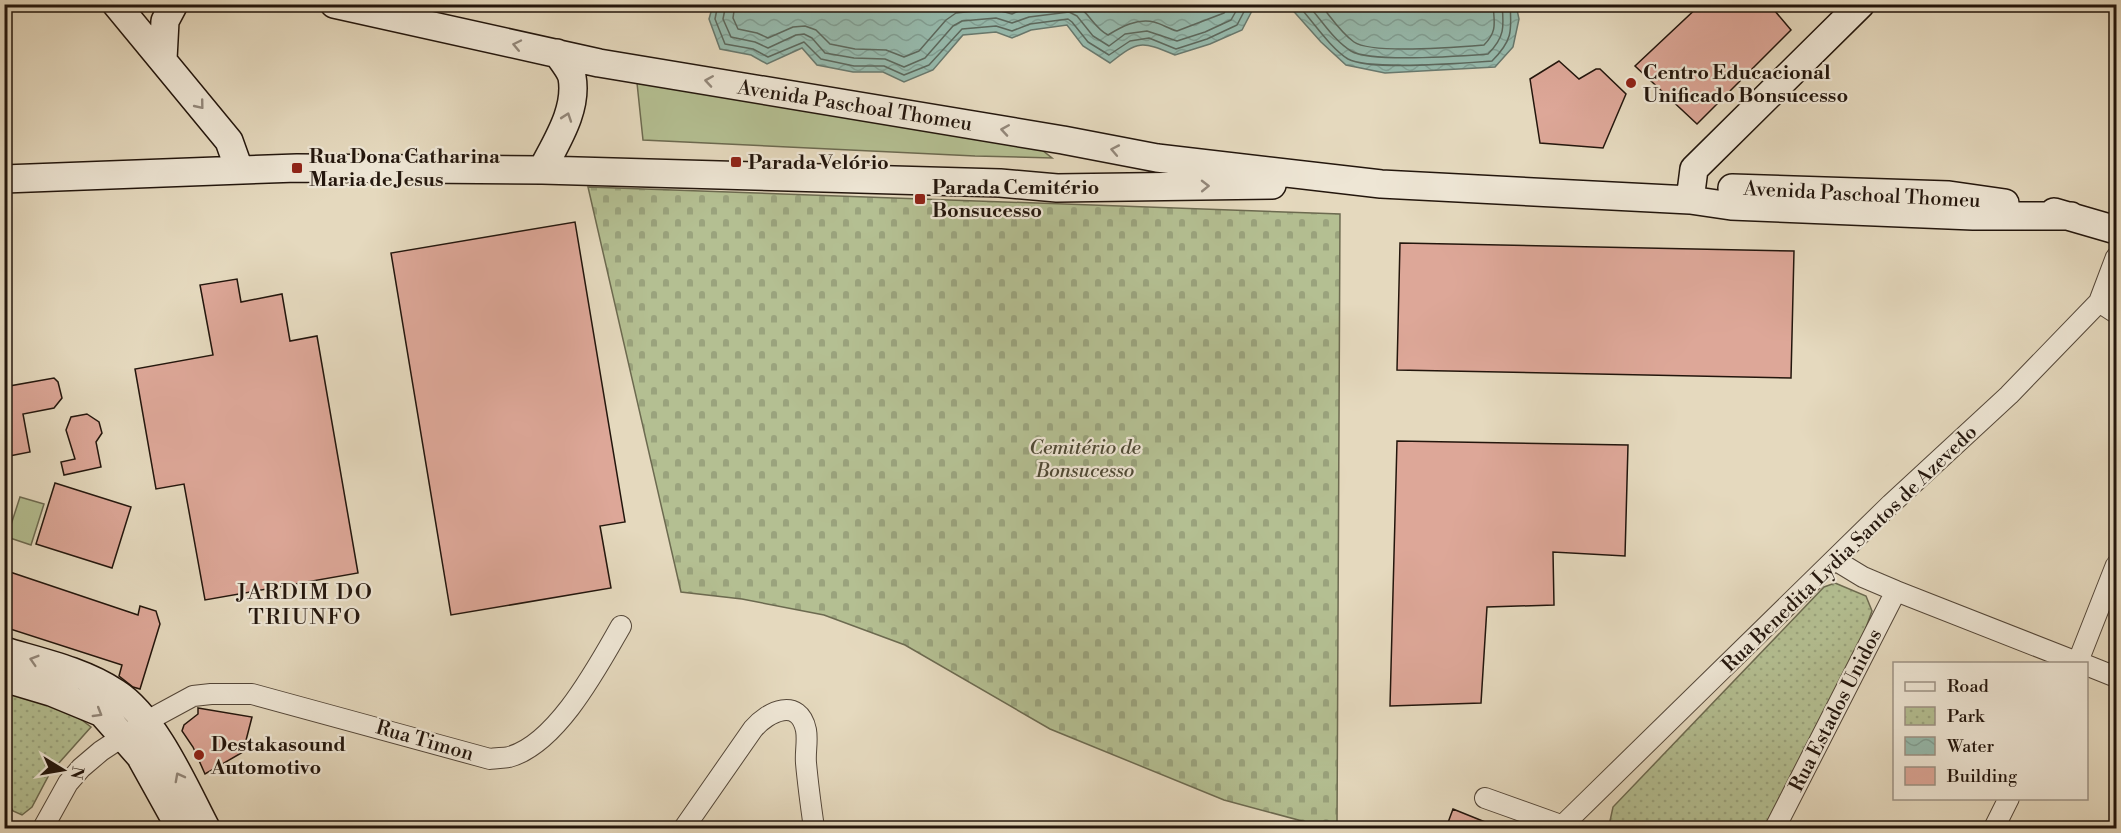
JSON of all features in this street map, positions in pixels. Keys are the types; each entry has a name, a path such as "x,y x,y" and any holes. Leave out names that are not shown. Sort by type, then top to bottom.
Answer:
{"main road":[{"path":"116,4 229,141 239,169"},
{"path":"163,59 165,21 174,4"},
{"name":"Avenida Paschoal Thomeu","path":"334,4 599,63 1063,140 1157,158 1381,183 1690,200 1731,206 1961,216 2071,216 2116,230"},
{"path":"1690,200 1694,169 1861,4"},
{"path":"542,170 563,130 572,104 572,76 557,53"},
{"path":"4,179 239,169 542,170 1000,183 1026,175 1159,171 1214,164"},
{"name":"Avenida Paschoal Thomeu","path":"1000,183 1057,188 1381,183"},
{"path":"4,651 93,680 122,698 134,729 140,756 180,828"},
{"path":"4,678 51,692 102,713 163,746 206,828"}],"street":[{"name":"Rua Benedita Lydia Santos de Azevedo","path":"1565,827 1891,504 2009,395 2099,302 2116,257"},
{"path":"2099,302 2116,313"},
{"path":"1835,560 1863,577 2075,662"},
{"path":"2081,662 2116,565"},
{"name":"Rua Estados Unidos","path":"1775,828 1896,591"},
{"name":"Rua Timon","path":"43,828 68,783 81,768 134,729 193,696 211,693 252,694 490,759 509,757 528,748 559,720 585,689 621,626"},
{"path":"2088,667 2116,677"},
{"path":"684,828 761,720 772,712 781,710 792,711 800,716 806,731 805,760 814,828"},
{"path":"1485,798 1565,827"},
{"path":"1994,828 2008,800"}],"green space":[{"path":"637,83 1033,143 1052,158 643,140"},
{"name":"Cemitério de Bonsucesso","path":"588,187 1340,214 1337,828 1328,828 1224,800 1050,729 905,645 824,615 742,599 681,592"},
{"path":"20,497 44,504 31,545 7,537"},
{"path":"1835,583 1866,596 1872,611 1863,636 1765,828 1614,828 1610,821 1613,807 1824,587"},
{"path":"4,690 61,708 91,727 50,773 32,807 22,815 13,811 5,798"}],"water":[{"path":"713,4 1255,5 1242,30 1210,44 1175,55 1155,47 1141,45 1128,50 1110,63 1083,46 1067,25 1031,30 1012,38 996,32 963,35 933,70 904,82 883,72 853,72 817,65 802,48 767,64 751,55 720,49 709,19"},
{"path":"1288,5 1516,5 1519,19 1513,47 1495,67 1385,73 1346,65 1321,42"}],"building":[{"path":"1701,4 1769,4 1791,30 1697,124 1635,66"},
{"path":"1559,61 1579,79 1600,69 1626,94 1603,148 1540,143 1530,79"},
{"path":"575,222 625,522 600,526 611,588 451,615 391,253"},
{"path":"1400,243 1794,251 1791,378 1397,370"},
{"path":"237,279 241,302 282,294 290,341 317,336 358,573 205,600 184,484 156,489 135,369 213,355 200,285"},
{"path":"54,378 58,382 62,398 54,408 23,414 30,452 4,457 4,387"},
{"path":"87,414 99,422 102,433 96,442 101,467 64,475 61,462 75,459 66,430 71,417"},
{"path":"1397,441 1628,445 1625,556 1553,552 1554,605 1487,607 1481,703 1390,706"},
{"path":"55,483 131,507 112,568 36,544"},
{"path":"10,572 138,615 140,606 156,611 160,624 140,689 133,687 119,676 122,665 4,627 4,588"},
{"path":"198,708 252,717 243,752 205,774 193,747 182,731 184,725 198,714"},
{"path":"1453,809 1500,828 1446,828"}],"place":[{"name":"Centro Educacional Unificado Bonsucesso","path":"1631,83"},
{"name":"Parada Velório","path":"736,162"},
{"name":"Rua Dona Catharina Maria de Jesus","path":"297,168"},
{"name":"Parada Cemitério Bonsucesso","path":"920,199"},
{"name":"Destakasound Automotivo","path":"199,755"}],"district":[{"name":"JARDIM DO TRIUNFO","path":"305,604"}]}
